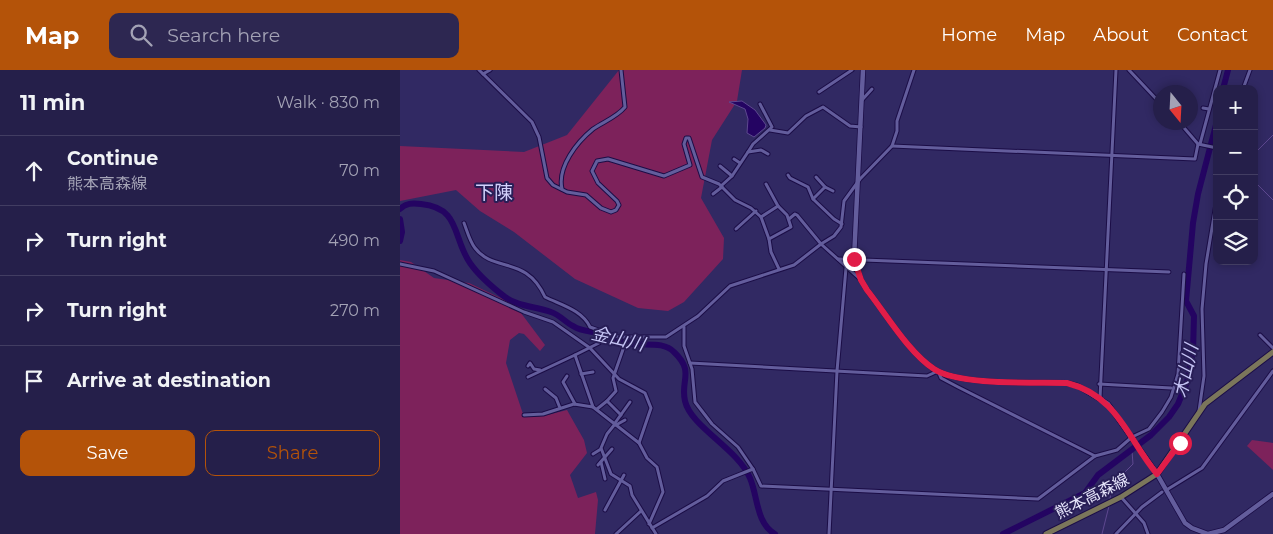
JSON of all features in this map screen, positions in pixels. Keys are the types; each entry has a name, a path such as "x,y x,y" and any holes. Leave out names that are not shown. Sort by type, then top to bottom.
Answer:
{"main road":[{"name":"熊本高森線","path":"1046,534 1121,497 1157,474 1199,412 1223,388 1273,352"}],"street":[{"path":"479,70 532,122 539,137 547,178 567,192 582,193 601,208 611,212 616,210 617,201 594,178 592,171 598,161 608,159 664,176 681,171 690,165 684,144 686,138 690,138 702,177 722,186 734,200 756,211 761,217 769,239 771,252 779,269"},
{"path":"483,74 490,70"},
{"path":"563,190 562,176 570,156 593,130 625,107 621,70"},
{"path":"819,92 852,70"},
{"path":"861,280 854,259 863,73 868,70"},
{"path":"464,223 473,247 479,252 490,259 524,272 538,281 545,297 564,304 586,319 590,327 627,338 660,338 684,326 730,286 794,265 820,244 834,236 842,224 843,203 860,179 892,146 897,131 897,121 914,70"},
{"path":"1100,398 1099,384 1116,70"},
{"path":"1128,70 1153,96"},
{"path":"892,146 1195,159 1220,70"},
{"path":"1244,85 1250,70"},
{"path":"862,100 872,90"},
{"path":"713,194 732,176 753,144 770,130 771,123 764,116 760,104"},
{"path":"770,130 788,133 806,116 823,106 850,126 861,127"},
{"path":"1203,108 1209,109"},
{"path":"1186,130 1199,144 1213,147"},
{"path":"748,152 761,150 768,154"},
{"path":"734,158 740,163"},
{"path":"720,166 732,176"},
{"path":"788,175 790,178 808,187 813,199 842,224"},
{"path":"816,177 825,187 833,191"},
{"path":"766,184 778,206 789,219 790,227 769,239"},
{"path":"813,199 825,187"},
{"path":"761,217 778,206"},
{"path":"736,229 756,211"},
{"path":"789,219 794,214 797,215 820,244 861,280 915,350 938,371 941,378 1095,456"},
{"path":"1199,412 1204,376 1202,309 1206,264 1213,220"},
{"path":"838,259 1169,272"},
{"path":"400,264 434,271 524,312 553,322 590,348 623,381 642,390 649,403 649,415 639,443"},
{"path":"830,534 837,371 846,268"},
{"path":"684,326 684,346 690,363 695,402 712,424 738,447 761,486 1038,499 1095,456 1117,450 1149,429 1154,423 1174,388 1179,365 1184,274"},
{"path":"1260,335 1273,348"},
{"path":"595,408 616,391 613,378 627,338"},
{"path":"528,377 599,343"},
{"path":"575,355 595,408"},
{"path":"528,366 530,363 536,371 543,370"},
{"path":"690,363 927,376 938,371 970,379 1067,383 1078,386 1108,404 1157,474 1185,523 1199,532 1216,533 1230,526 1273,494"},
{"path":"1168,489 1202,468 1273,371"},
{"path":"581,374 593,372"},
{"path":"567,376 562,382 575,404"},
{"path":"1099,384 1171,388"},
{"path":"545,389 556,398 560,408"},
{"path":"607,400 621,415"},
{"path":"593,454 601,449 607,434 630,402"},
{"path":"524,415 543,414 575,404 595,408 639,443 647,458 657,467 664,492 651,526"},
{"path":"615,424 625,420"},
{"path":"601,449 611,474 630,486 632,496 656,534"},
{"path":"598,465 612,449"},
{"path":"601,461 605,479"},
{"path":"651,526 707,496 723,481 752,470"},
{"path":"605,510 624,475"},
{"path":"1116,534 1134,514 1162,492"},
{"path":"1121,497 1134,514 1144,523 1148,534"},
{"path":"616,534 641,511"}],"shaded area":[{"path":"619,70 742,70 737,101 712,140 701,198 724,238 723,259 684,302 668,311 638,308 575,279 514,232 480,211 456,190 400,201 400,146 524,152 567,135"},
{"path":"742,101 755,110 766,125 754,137 747,133 748,119 745,109 729,102"},
{"path":"400,260 411,262 434,278 469,283 515,305 545,345 540,351 524,334 519,333 510,340 506,363 524,417 543,416 567,410 584,440 587,453 570,475 578,498 596,492 598,500 595,534 400,534"},
{"path":"1252,440 1273,443 1273,470 1247,446"}],"waterway":[{"name":"木山川","path":"1224,85 1228,70"},
{"name":"木山川","path":"1003,534 1085,493 1098,475 1151,435 1169,417 1178,404 1187,382 1193,351 1194,316 1186,301 1193,223 1198,194 1215,130"},
{"path":"1258,150 1273,135"},
{"path":"1258,185 1273,200"},
{"name":"金山川","path":"400,209 407,205 421,204 443,211 454,225 464,253 470,263 482,277 510,300 521,305 554,313 580,329 627,343 664,346 674,352 684,365 686,376 684,394 689,411 744,467 753,485 758,509 764,523 775,534"},
{"name":"金山川","path":"400,219 402,232 400,241"},
{"path":"1110,499 1112,485 1133,464 1132,451"},
{"path":"1102,534 1109,506"}],"district":[{"name":"下陳","path":"494,192"}],"route":[{"path":"854,259 861,280 867,290 915,350 938,371 970,379 1067,383 1078,386 1108,404 1157,474 1180,443"}]}
